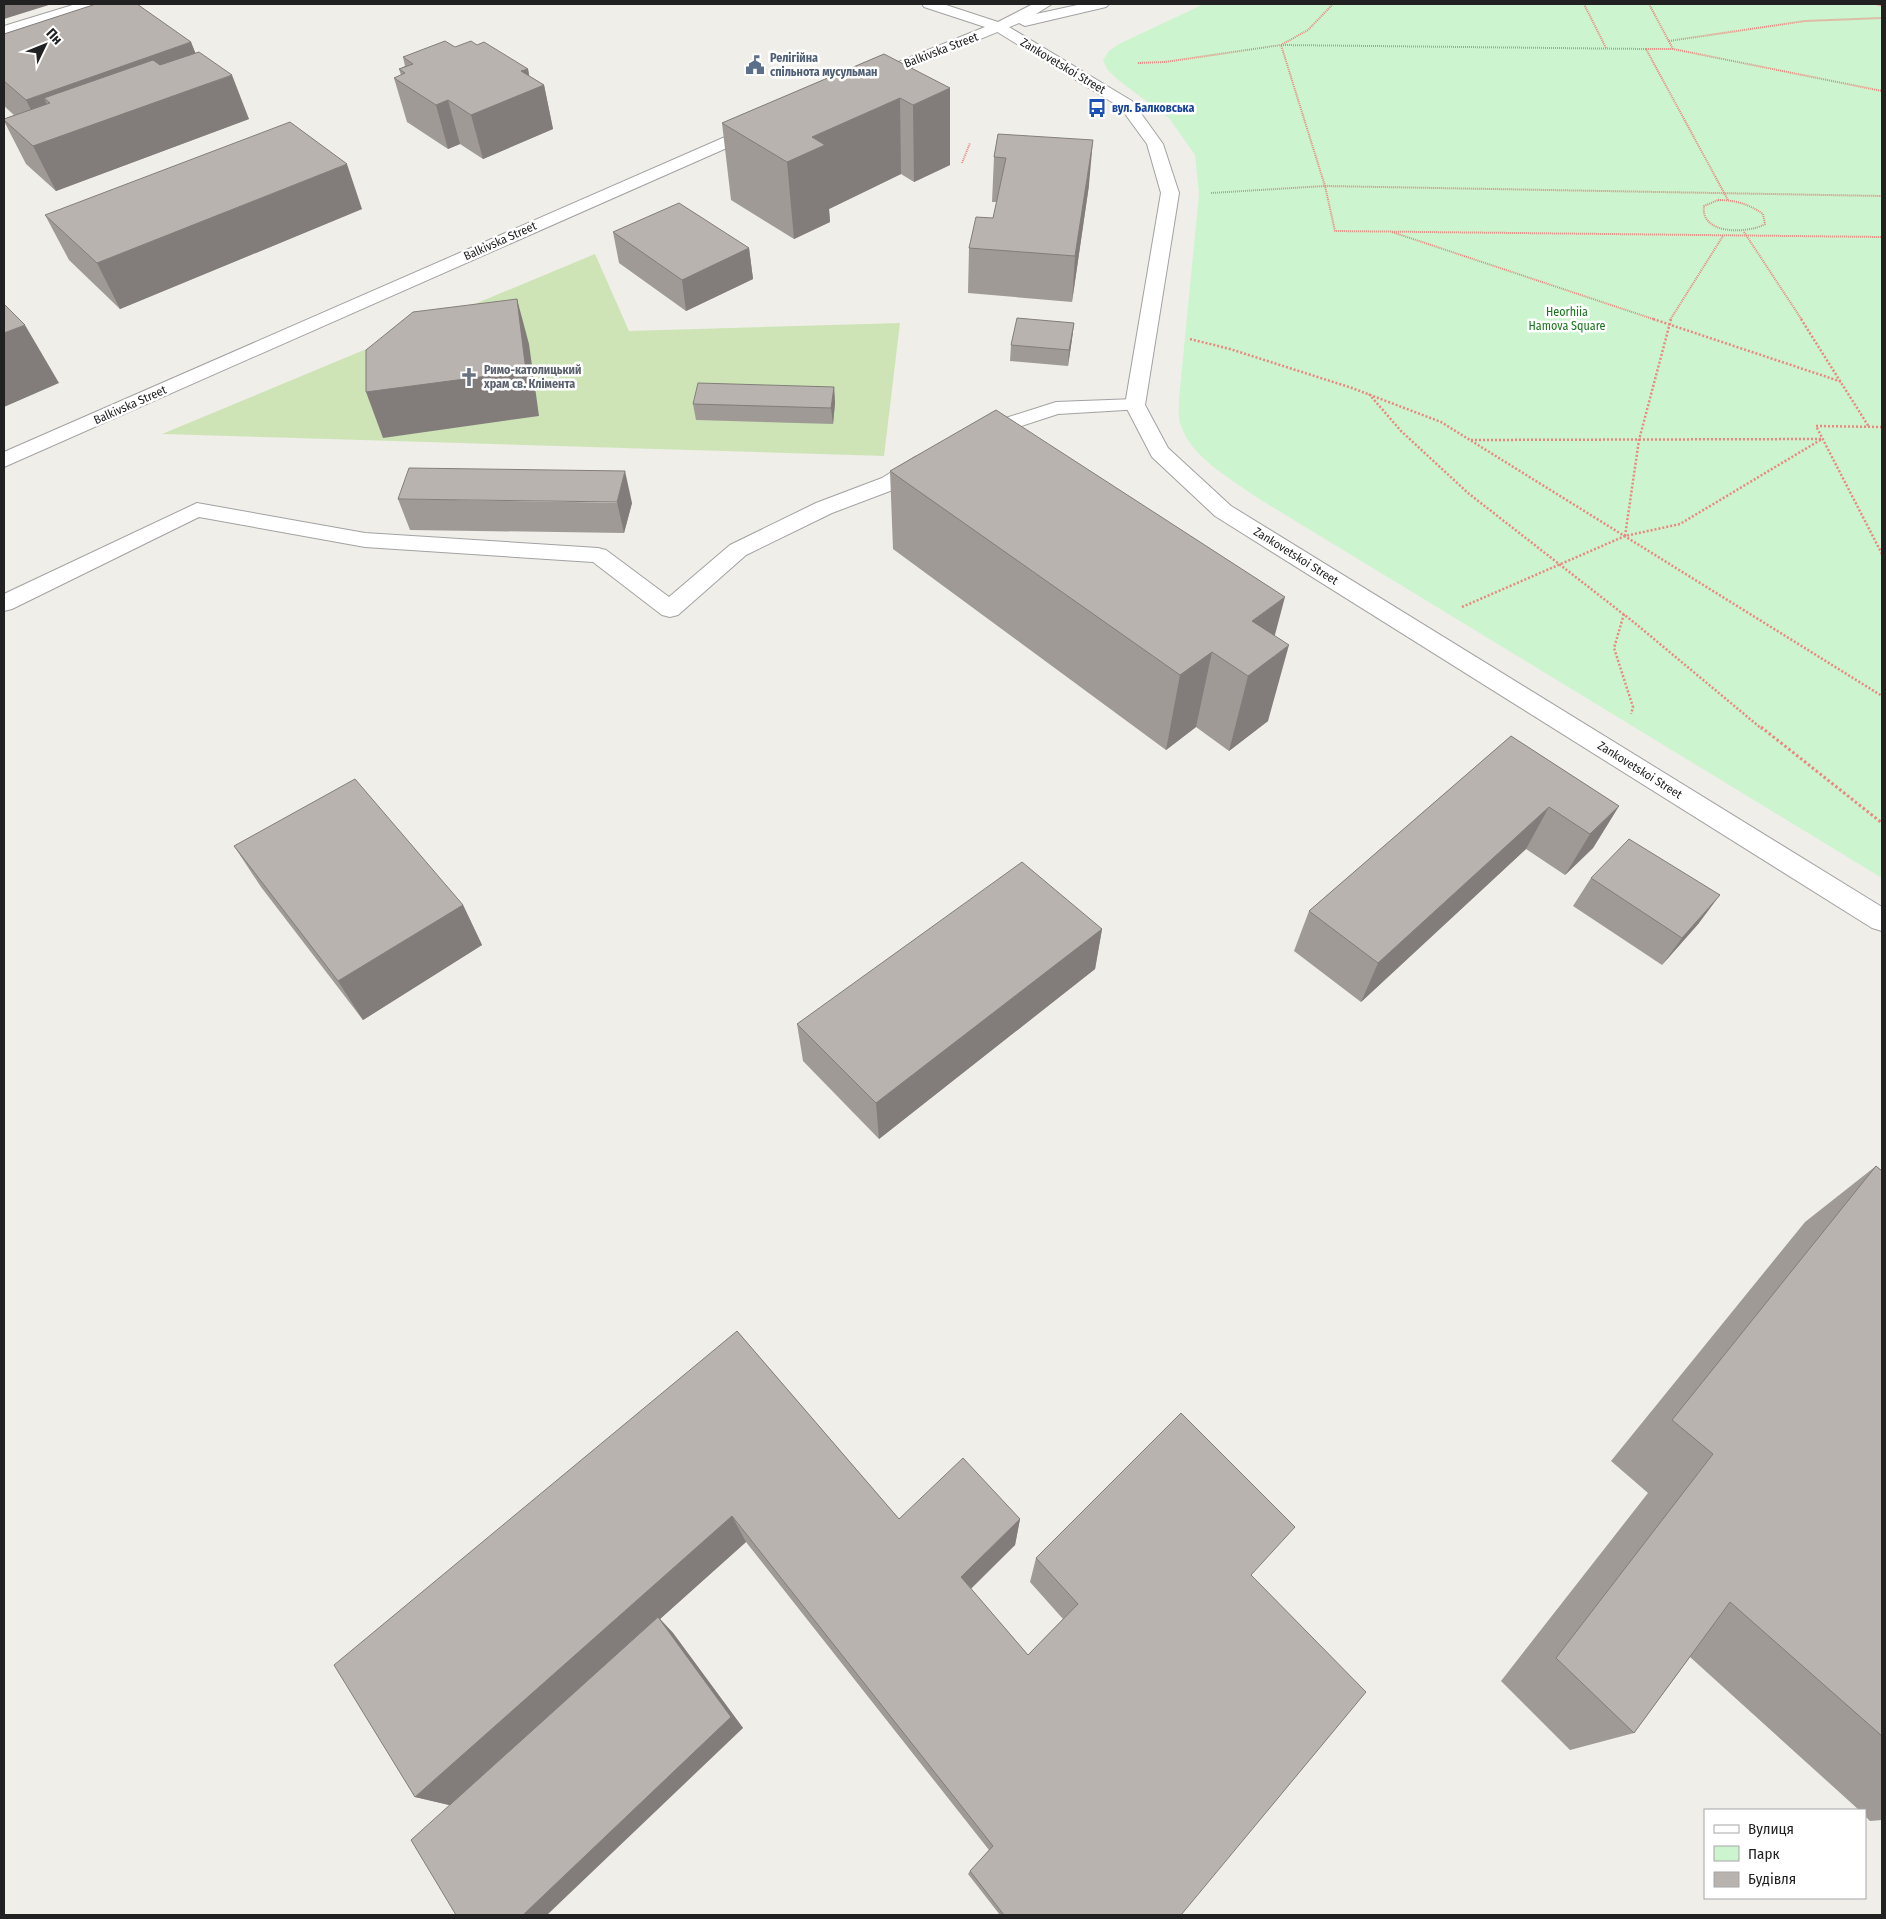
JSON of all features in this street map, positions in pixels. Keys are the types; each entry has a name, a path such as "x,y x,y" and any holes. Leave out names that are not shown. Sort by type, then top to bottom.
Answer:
{"street":[{"path":"4,31 91,4"},
{"path":"930,4 999,27"},
{"path":"963,4 999,27"},
{"name":"Balkivska Street","path":"859,84 999,27 1044,4"},
{"name":"Balkivska Street","path":"999,27 1101,4"},
{"name":"Zankovetskoi Street","path":"999,27 1126,104 1155,144 1170,193 1135,405 1159,452 1223,511 1882,920"},
{"name":"Balkivska Street","path":"4,460 773,122"},
{"path":"962,439 1056,408 1135,405"},
{"path":"4,603 197,510 365,540 598,555 670,609 738,550 824,508 890,483 937,452"}],"path":[{"path":"1282,45 1308,30 1333,4"},
{"path":"1584,4 1606,48"},
{"path":"1649,4 1674,49"},
{"path":"1876,4 1882,6"},
{"path":"1669,41 1805,20 1882,18"},
{"path":"1282,45 1325,186 1335,231 1882,237"},
{"path":"1137,64 1165,62 1282,45 1674,49 1882,91"},
{"path":"1646,49 1728,200"},
{"path":"962,163 970,143"},
{"path":"1170,193 1199,194 1325,186 1882,196"},
{"path":"1718,200 1728,200 1749,205 1763,214 1765,224 1760,228 1744,232 1715,225 1703,216 1702,210 1704,206 1718,200"},
{"path":"1388,231 1842,382"},
{"path":"1744,232 1842,382 1869,427"},
{"path":"1625,536 1639,440 1668,323 1723,236"},
{"path":"1148,328 1230,349 1368,394 1440,422 1882,696"},
{"path":"1368,394 1401,431 1468,494 1624,614 1765,731 1882,823"},
{"path":"1882,427 1816,426 1882,554"},
{"path":"1470,440 1822,439"},
{"path":"1413,629 1625,536 1680,524 1822,439"},
{"path":"1620,758 1633,707 1614,648 1624,614"}],"green space":[{"name":"Heorhiia Hamova Square","path":"1204,4 1882,4 1882,878 1256,497 1212,466 1192,446 1180,423 1179,399 1199,194 1195,155 1169,118 1117,79 1107,69 1103,60 1109,51 1119,44"},
{"path":"595,254 629,331 900,323 884,456 162,434"}],"building":[{"path":"96,4 137,4 191,42 26,100 4,81 4,34"},
{"path":"445,41 455,47 471,41 477,45 484,42 528,69 521,71 544,85 471,115 448,100 436,105 394,78 405,73 399,69 413,64 403,57"},
{"path":"199,52 232,75 33,146 4,120 50,103 44,98 153,60 160,65"},
{"path":"884,54 950,88 913,105 900,98 812,137 825,145 787,162 722,123"},
{"path":"290,122 347,164 97,263 45,215"},
{"path":"998,134 1093,140 1075,256 969,248 976,217 993,218 1006,158 994,157"},
{"path":"679,203 749,248 682,280 613,232"},
{"path":"517,299 526,371 366,392 366,350 413,312"},
{"path":"4,304 25,325 4,333"},
{"path":"1017,318 1074,323 1069,350 1011,345"},
{"path":"698,383 834,387 831,408 693,404"},
{"path":"996,410 1285,597 1252,621 1289,645 1248,676 1212,652 1180,675 890,471"},
{"path":"409,468 625,471 617,502 398,499"},
{"path":"1511,736 1619,806 1590,834 1549,807 1378,963 1309,911"},
{"path":"355,779 463,905 338,981 234,846"},
{"path":"1629,839 1720,895 1682,938 1591,878"},
{"path":"1022,862 1102,929 876,1103 797,1024"},
{"path":"1876,1166 1882,1171 1882,1736 1730,1602 1634,1733 1556,1658 1713,1454 1672,1420"},
{"path":"737,1331 899,1519 963,1458 1020,1519 961,1577 1028,1655 1078,1604 1036,1558 1181,1413 1295,1527 1251,1575 1366,1692 1181,1915 1004,1915 970,1871 993,1846 732,1516 415,1797 334,1665"},
{"path":"658,1617 731,1717 523,1915 456,1915 411,1840"}],"place":[{"name":"Релігійна спільнота мусульман","path":"755,65"},
{"name":"вул. Балковська","path":"1097,108"},
{"name":"Римо-католицький храм св. Клімента","path":"469,377"}]}
